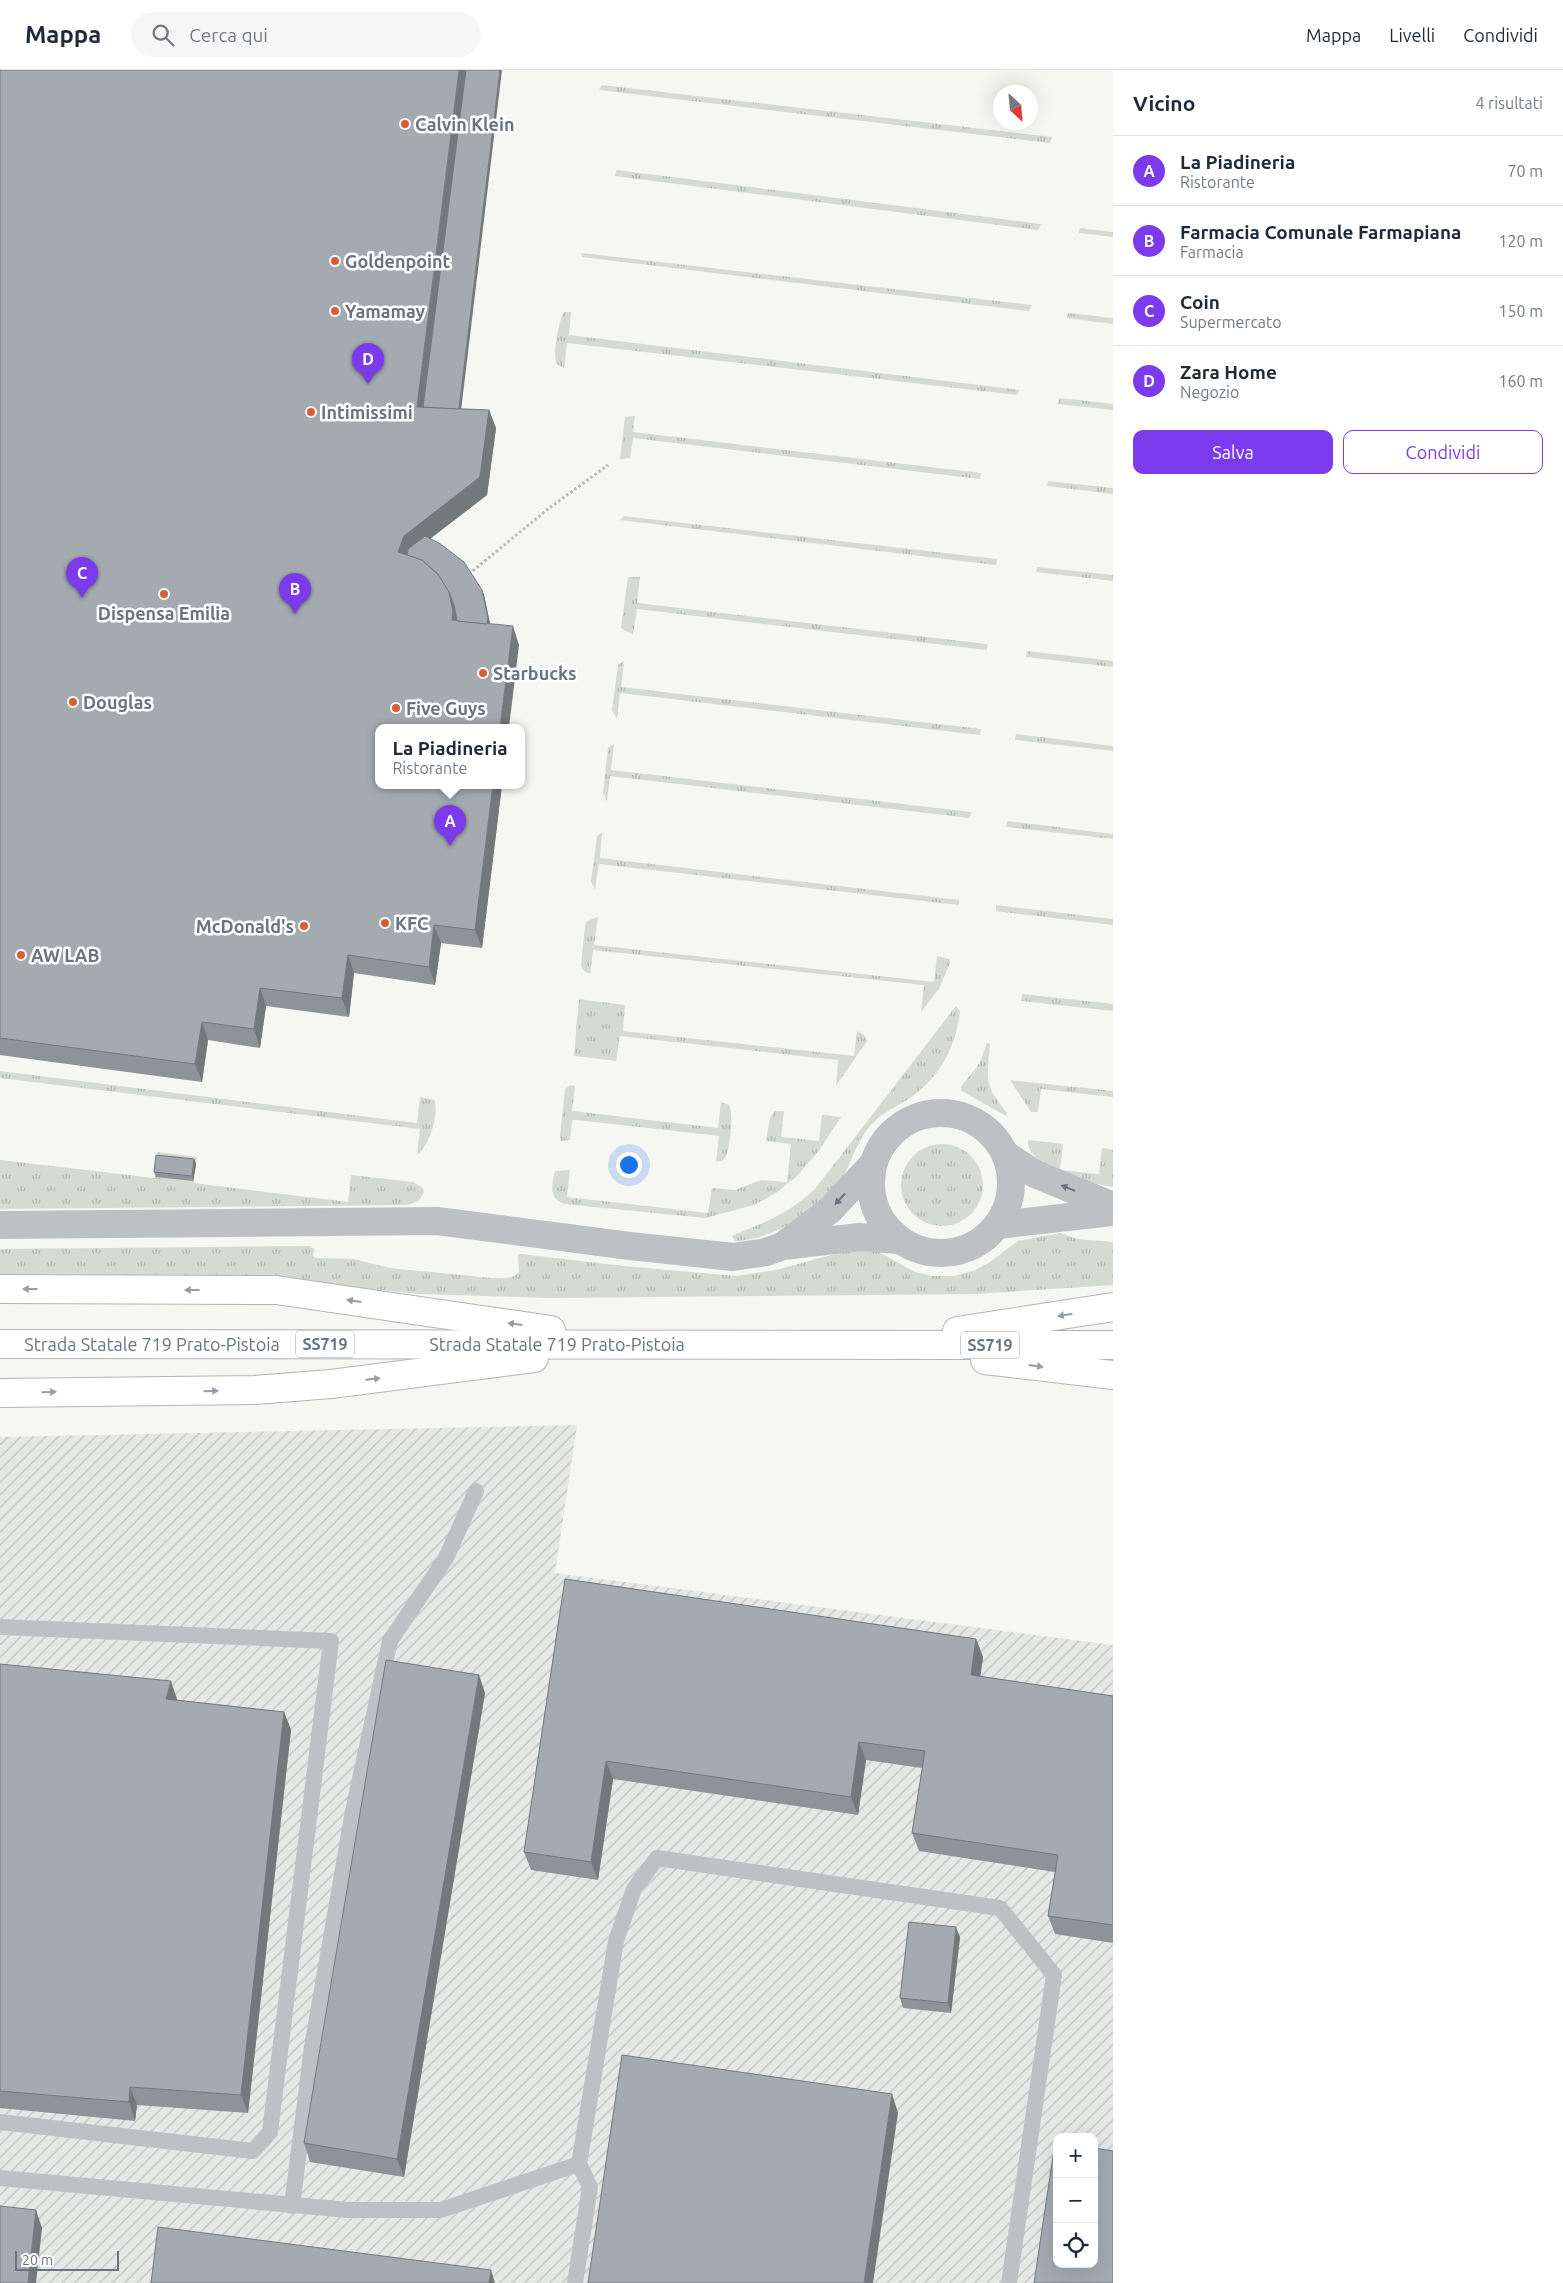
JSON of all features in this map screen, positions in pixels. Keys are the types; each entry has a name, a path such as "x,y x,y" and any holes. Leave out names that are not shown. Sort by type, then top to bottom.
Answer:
{"highway":[{"path":"0,1289 276,1290 649,1344"},
{"path":"866,1345 1113,1307"},
{"name":"Strada Statale 719 Prato-Pistoia","path":"0,1344 1113,1345"},
{"path":"0,1393 255,1390 331,1384 649,1344"},
{"path":"866,1345 1113,1376"}],"street":[{"path":"783,1246 830,1210 873,1164 882,1144 898,1128 917,1117 938,1112 959,1115 979,1123 995,1136 1006,1154 1012,1175 1007,1210 998,1225 982,1240 963,1250 941,1254 920,1250 900,1240 885,1225 875,1206 871,1186 873,1164"},
{"path":"1006,1154 1035,1174 1113,1206"},
{"path":"998,1225 1113,1212"},
{"path":"0,1225 437,1221 630,1246 734,1257 766,1252 783,1246 860,1237 900,1240"}],"lane":[{"path":"292,2206 312,2047 353,1811 390,1641 446,1558 476,1491"},
{"path":"0,1627 331,1641 270,2132 253,2150 0,2122"},
{"path":"575,2283 590,2187 579,2164 616,1942 634,1889 657,1858 1000,1908 1054,1975 1009,2283"},
{"path":"0,2178 292,2206 348,2210 441,2210 579,2164"}],"path":[{"path":"463,579 548,509 608,465"}],"shaded area":[{"path":"577,1425 555,1573 1113,1645 1113,2283 0,2283 0,1437"}],"green space":[{"path":"602,85 1052,137 1050,143 599,90"},
{"path":"617,170 1041,224 1038,230 614,176"},
{"path":"1080,228 1113,232 1113,237 1079,233"},
{"path":"581,253 1032,305 1029,311 582,257"},
{"path":"564,312 571,312 569,335 1020,390 1017,395 567,343 564,368 557,364 555,353 558,329"},
{"path":"1068,313 1113,318 1113,324 1067,318"},
{"path":"1059,398 1113,404 1113,410 1058,404"},
{"path":"635,416 633,432 981,473 980,479 633,438 630,458 620,459 625,417"},
{"path":"1048,481 1113,488 1113,494 1047,486"},
{"path":"624,516 997,559 996,565 620,520"},
{"path":"1037,567 1113,575 1113,581 1036,572"},
{"path":"628,577 640,577 637,603 987,644 987,650 637,609 633,635 621,628"},
{"path":"1027,651 1113,661 1113,667 1026,657"},
{"path":"624,661 621,687 981,729 980,735 620,693 617,719 612,710 618,665"},
{"path":"1016,734 1113,746 1113,751 1015,740"},
{"path":"614,744 611,770 971,812 970,818 610,776 607,801 603,793 608,748"},
{"path":"1007,821 1113,834 1113,839 1006,827"},
{"path":"602,832 600,858 959,900 959,905 599,864 595,889 591,881 597,836"},
{"path":"996,905 1113,919 1113,925 996,911"},
{"path":"598,917 594,945 934,982 937,956 949,959 950,963 939,989 921,1012 924,985 593,950 590,974 584,971 581,966 585,925 587,921"},
{"path":"1022,994 1113,1004 1113,1011 1021,1001"},
{"path":"579,999 625,1005 623,1031 854,1056 857,1031 864,1035 867,1041 836,1086 838,1060 620,1036 616,1061 574,1056"},
{"path":"956,1006 960,1011 955,1037 938,1071 921,1090 874,1121 859,1143 845,1173 825,1198 798,1219 782,1228 766,1235 735,1241 732,1236 778,1216 797,1204 815,1189"},
{"path":"987,1043 990,1044 988,1081 994,1095 1007,1113 1006,1116 962,1091 961,1087 979,1064"},
{"path":"0,1071 417,1123 420,1097 434,1100 436,1113 426,1145 417,1155 420,1129 0,1078"},
{"path":"1010,1080 1113,1091 1113,1097 1041,1089 1038,1112 1031,1112"},
{"path":"571,1085 575,1086 572,1111 718,1128 721,1102 729,1105 731,1130 726,1156 716,1162 719,1136 577,1120 572,1120 570,1140 561,1141 565,1089"},
{"path":"775,1111 784,1111 781,1137 819,1141 822,1115 841,1117 818,1152 796,1177 776,1193 754,1205 705,1218 564,1204 555,1198 553,1194 552,1186 555,1171 570,1170 567,1197 708,1213 712,1188 735,1190 761,1180 787,1182 791,1144 766,1141 770,1118"},
{"path":"1028,1140 1063,1144 1060,1170 1099,1174 1102,1148 1113,1150 1113,1187 1076,1178 1048,1166 1037,1159 1030,1150"},
{"path":"942,1144 958,1148 971,1156 979,1169 983,1185 979,1201 971,1214 958,1222 942,1226 926,1222 913,1214 905,1201 901,1185 905,1169 913,1156 926,1148"},
{"path":"158,1152 197,1157 194,1183 348,1202 351,1175 413,1182 423,1188 424,1192 419,1201 408,1205 0,1209 0,1160 155,1178"},
{"path":"1061,1233 1077,1239 1113,1242 1113,1285 974,1294 550,1298 419,1294 250,1276 0,1274 0,1249 309,1246 314,1249 313,1256 316,1258 354,1259 389,1268 492,1278 516,1275 519,1272 518,1254 736,1276 776,1270 846,1251 875,1250 915,1272 932,1276 954,1276 976,1270 1018,1241"}],"building":[{"path":"0,70 459,70 417,407 489,410 480,477 404,536 398,552 422,560 438,574 449,592 453,612 452,620 513,626 500,724 375,724 375,789 493,789 475,930 434,925 429,967 348,955 342,998 260,988 254,1029 202,1022 195,1064 0,1038"},
{"path":"466,70 500,70 459,409 423,407"},
{"path":"425,536 439,543 464,562 482,590 488,618 487,624 457,621 449,592 438,574 422,560 407,555 408,549"},
{"path":"156,1155 194,1159 192,1176 154,1172"},
{"path":"565,1579 976,1639 971,1675 1113,1696 1113,1925 1048,1916 1058,1855 912,1833 925,1751 859,1742 851,1797 606,1761 591,1862 524,1852"},
{"path":"386,1660 479,1675 397,2159 304,2143"},
{"path":"0,1664 171,1681 166,1699 284,1712 241,2095 130,2087 129,2102 0,2091"},
{"path":"909,1922 956,1927 948,2003 900,1998"},
{"path":"622,2055 892,2094 864,2283 588,2283"},
{"path":"1098,2149 1113,2151 1113,2283 1034,2283 1053,2156 1053,2268 1098,2268"},
{"path":"0,2206 36,2210 28,2283 0,2283"},
{"path":"158,2227 491,2270 489,2283 151,2283"}],"place":[{"name":"Calvin Klein","path":"405,124"},
{"name":"Goldenpoint","path":"335,261"},
{"name":"Yamamay","path":"335,311"},
{"name":"Zara Home","path":"368,384"},
{"name":"Intimissimi","path":"311,412"},
{"name":"Dispensa Emilia","path":"164,594"},
{"name":"Coin","path":"82,598"},
{"name":"Farmacia Comunale Farmapiana","path":"295,614"},
{"name":"Starbucks","path":"483,673"},
{"name":"Douglas","path":"73,702"},
{"name":"Five Guys","path":"396,708"},
{"name":"La Piadineria","path":"450,846"},
{"name":"KFC","path":"385,923"},
{"name":"McDonald's","path":"304,926"},
{"name":"AW LAB","path":"21,955"}]}
